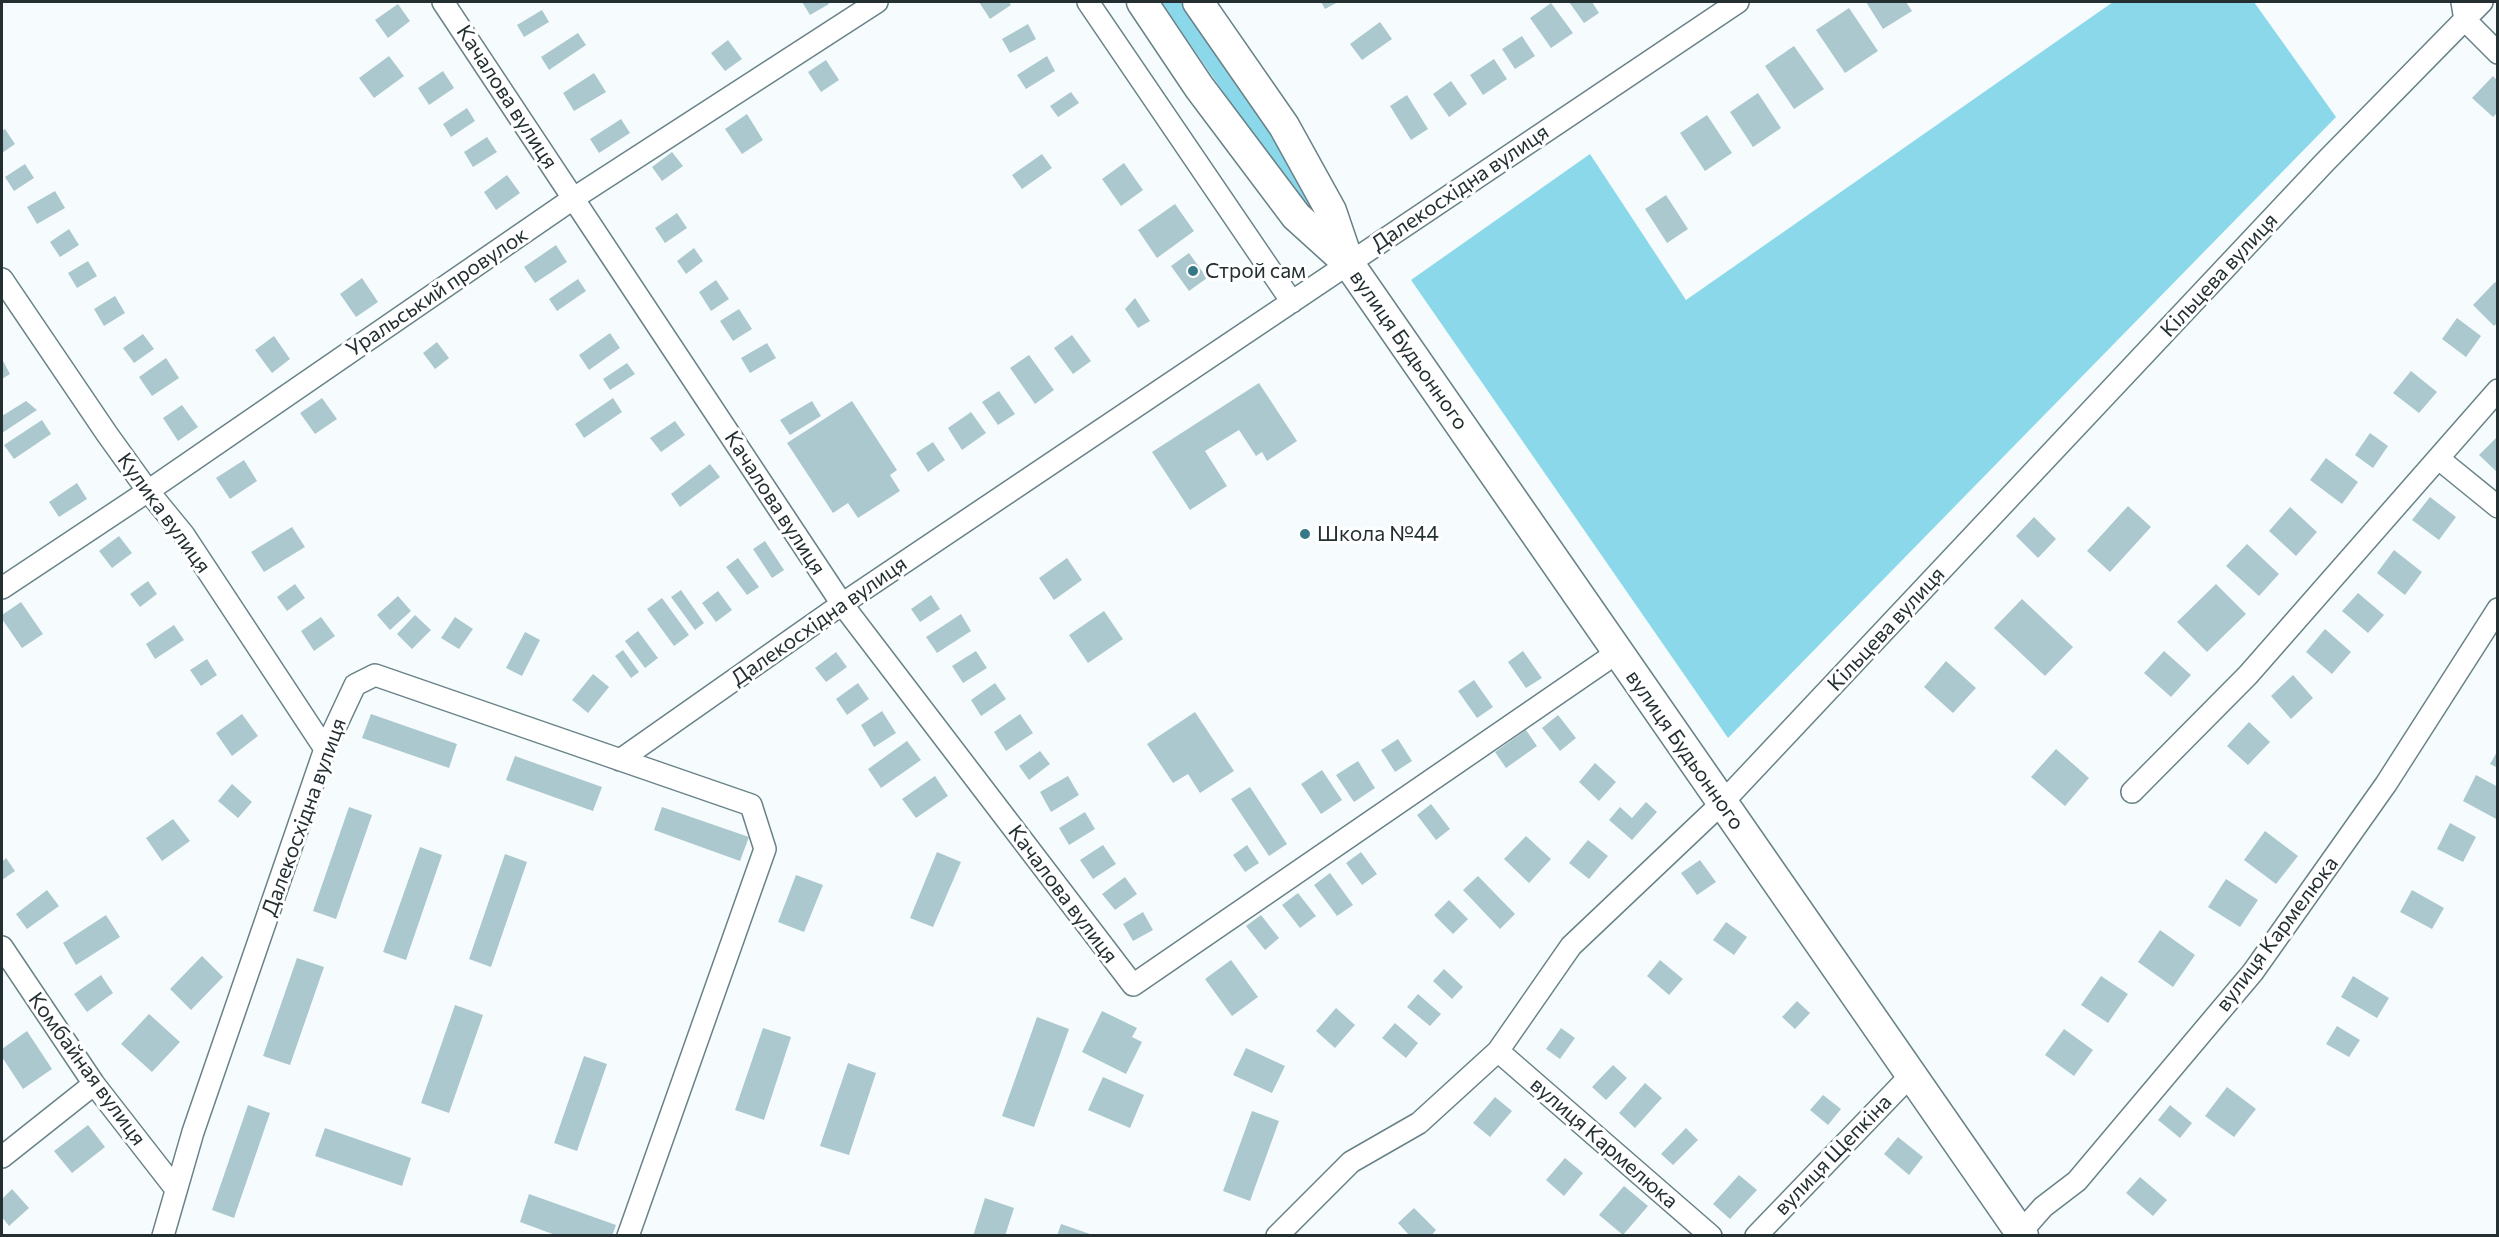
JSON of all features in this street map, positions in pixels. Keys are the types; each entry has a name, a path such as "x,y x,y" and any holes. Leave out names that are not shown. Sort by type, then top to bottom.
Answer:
{"main road":[{"name":"вулиця Будьонного","path":"1142,2 1200,87 1296,216 1349,264 2022,1234"},
{"name":"вулиця Будьонного","path":"1198,2 1284,126 1331,211 1349,264"}],"street":[{"name":"Качалова вулиця","path":"444,2 842,604 1133,985 1618,652"},
{"name":"Уральський провулок","path":"2,588 148,491 574,198 877,2"},
{"path":"1088,2 1292,302"},
{"name":"Далекосхідна вулиця","path":"163,1236 175,1188 325,749 355,685 375,675 620,760 842,604 1738,2"},
{"name":"Кільцева вулиця","path":"1277,1236 1351,1162 1419,1123 1498,1051 1571,945 1722,803 2464,11 2482,2"},
{"path":"2464,11 2498,53"},
{"name":"Кулика вулиця","path":"2,279 148,491 183,535 325,749"},
{"path":"2132,792 2248,675 2498,390"},
{"path":"2439,459 2498,507"},
{"name":"вулиця Кармелюка","path":"2022,1234 2043,1207 2077,1181 2253,972 2386,784 2498,609"},
{"path":"620,760 751,805 765,849 628,1236"},
{"name":"Комбайная вулиця","path":"2,947 94,1084 175,1188"},
{"name":"вулиця Кармелюка","path":"1498,1051 1711,1236"},
{"name":"вулиця Щепкіна","path":"1756,1236 1911,1075"},
{"path":"2,1157 94,1084"}],"shaded area":[{"path":"1161,2 1183,2 1245,92 1324,218 1318,221 1230,102"},
{"path":"2113,2 2254,2 2336,117 1728,738 1411,280 1590,154 1686,300"}],"building":[{"path":"802,2 827,2 829,4 810,15"},
{"path":"979,2 1009,2 1011,5 990,19"},
{"path":"1321,2 1338,2 1325,9"},
{"path":"1569,2 1592,2 1599,13 1584,23"},
{"path":"1866,2 1906,2 1912,11 1883,29"},
{"path":"1551,3 1573,33 1551,48 1530,18"},
{"path":"398,4 410,21 388,38 375,20"},
{"path":"1849,8 1878,51 1845,73 1816,30"},
{"path":"542,10 549,22 524,37 517,25"},
{"path":"1380,22 1392,39 1362,60 1350,44"},
{"path":"1028,24 1036,39 1010,53 1002,39"},
{"path":"578,33 586,45 549,70 541,57"},
{"path":"1522,36 1535,56 1515,69 1502,49"},
{"path":"728,40 742,59 725,71 711,53"},
{"path":"1794,46 1824,89 1794,109 1765,66"},
{"path":"389,56 404,76 374,98 359,78"},
{"path":"1047,56 1055,71 1026,89 1017,75"},
{"path":"1494,59 1507,79 1483,95 1470,75"},
{"path":"826,60 839,80 821,92 808,72"},
{"path":"443,71 454,88 429,105 418,88"},
{"path":"594,73 606,92 574,111 563,93"},
{"path":"2493,76 2498,81 2498,112 2493,117 2472,98"},
{"path":"1451,81 1467,104 1449,117 1433,94"},
{"path":"1071,92 1079,103 1058,117 1050,106"},
{"path":"1758,93 1781,128 1753,147 1730,112"},
{"path":"1407,95 1428,129 1411,140 1390,106"},
{"path":"467,108 475,121 451,137 443,124"},
{"path":"747,114 763,140 742,154 725,129"},
{"path":"1707,115 1732,153 1705,171 1680,133"},
{"path":"621,119 630,133 599,153 590,139"},
{"path":"5,129 15,144 2,153 2,131"},
{"path":"487,137 497,152 473,167 464,152"},
{"path":"672,152 683,166 662,181 652,167"},
{"path":"1042,154 1052,168 1022,189 1012,175"},
{"path":"1124,163 1143,190 1121,206 1102,179"},
{"path":"25,164 34,178 14,191 5,177"},
{"path":"507,175 520,193 496,210 484,192"},
{"path":"55,191 65,208 37,224 27,207"},
{"path":"1666,195 1688,229 1667,243 1645,209"},
{"path":"1175,204 1194,231 1157,258 1138,230"},
{"path":"677,213 687,228 665,243 655,228"},
{"path":"69,229 79,245 60,257 50,242"},
{"path":"556,245 567,262 535,283 524,267"},
{"path":"694,248 703,261 686,274 677,261"},
{"path":"1189,253 1207,278 1189,291 1171,266"},
{"path":"88,261 97,276 77,288 68,273"},
{"path":"362,278 378,302 356,317 340,294"},
{"path":"578,279 586,291 557,311 549,299"},
{"path":"716,280 729,299 711,311 699,292"},
{"path":"2495,282 2498,285 2498,322 2494,326 2473,305"},
{"path":"115,296 125,313 104,326 94,309"},
{"path":"1135,298 1150,321 1138,328 1125,309"},
{"path":"739,309 752,329 733,341 720,321"},
{"path":"2457,318 2481,336 2466,357 2442,339"},
{"path":"610,333 620,348 589,370 579,355"},
{"path":"143,334 154,349 134,363 123,348"},
{"path":"1072,335 1091,361 1073,374 1054,348"},
{"path":"274,336 290,359 272,373 255,350"},
{"path":"437,342 449,358 435,369 423,353"},
{"path":"767,343 776,358 750,373 741,358"},
{"path":"1029,355 1054,390 1035,404 1010,368"},
{"path":"166,358 179,378 152,396 139,377"},
{"path":"2,359 10,374 2,379"},
{"path":"627,363 635,374 610,390 603,379"},
{"path":"2411,371 2437,392 2419,413 2393,393"},
{"path":"1259,383 1297,441 1267,461 1262,452 1256,456 1239,430 1205,451 1227,486 1190,510 1152,452"},
{"path":"999,391 1015,414 998,425 982,402"},
{"path":"322,398 337,419 315,434 300,413"},
{"path":"613,398 622,412 584,438 575,424"},
{"path":"26,401 37,410 2,433 2,416"},
{"path":"812,401 821,416 790,435 780,420"},
{"path":"852,401 897,470 890,475 900,491 858,518 848,503 833,513 787,443"},
{"path":"182,405 198,427 178,441 163,418"},
{"path":"971,412 986,433 962,450 948,428"},
{"path":"42,420 51,434 14,459 4,445"},
{"path":"675,421 685,435 661,452 650,438"},
{"path":"2370,433 2388,446 2373,468 2355,455"},
{"path":"2498,436 2498,473 2479,455"},
{"path":"933,442 945,460 928,472 916,453"},
{"path":"2326,458 2358,482 2342,504 2310,480"},
{"path":"244,460 257,481 230,499 216,478"},
{"path":"710,464 720,477 680,507 671,494"},
{"path":"77,483 87,499 59,517 49,502"},
{"path":"2430,497 2456,517 2439,540 2412,520"},
{"path":"2128,506 2151,527 2110,572 2087,551"},
{"path":"2290,507 2317,532 2296,556 2269,531"},
{"path":"2034,517 2056,539 2038,558 2016,536"},
{"path":"292,527 305,547 264,572 251,552"},
{"path":"119,536 132,553 112,568 99,551"},
{"path":"765,541 784,570 772,578 753,549"},
{"path":"2247,544 2279,574 2259,596 2226,566"},
{"path":"2394,550 2422,572 2405,595 2377,573"},
{"path":"738,558 759,587 747,595 726,567"},
{"path":"1067,558 1082,580 1054,600 1039,578"},
{"path":"148,581 157,594 140,607 130,594"},
{"path":"295,584 305,598 287,611 277,597"},
{"path":"2216,584 2246,614 2207,652 2177,622"},
{"path":"681,590 704,623 695,630 671,597"},
{"path":"718,591 732,610 716,622 702,603"},
{"path":"2358,593 2384,615 2368,633 2342,611"},
{"path":"931,595 940,609 920,622 911,609"},
{"path":"398,596 411,611 390,630 377,615"},
{"path":"662,598 689,635 674,646 647,609"},
{"path":"2022,599 2073,647 2045,676 1994,628"},
{"path":"21,602 43,634 22,648 2,619 2,615"},
{"path":"1104,611 1123,639 1088,663 1069,635"},
{"path":"961,614 971,631 937,653 926,637"},
{"path":"415,615 431,630 412,649 397,634"},
{"path":"321,617 335,636 314,651 301,631"},
{"path":"455,617 473,629 459,649 441,638"},
{"path":"174,625 184,640 155,659 146,644"},
{"path":"2325,629 2351,652 2332,674 2306,652"},
{"path":"638,631 658,658 645,668 625,641"},
{"path":"525,632 540,640 522,676 506,668"},
{"path":"623,650 639,672 631,678 615,656"},
{"path":"976,651 987,668 963,683 952,666"},
{"path":"1523,651 1542,678 1526,688 1508,662"},
{"path":"2164,651 2191,675 2171,697 2144,673"},
{"path":"836,652 847,667 826,682 815,668"},
{"path":"207,659 217,675 201,686 190,670"},
{"path":"1946,661 1976,688 1953,713 1924,687"},
{"path":"593,674 609,687 588,713 572,700"},
{"path":"2293,675 2313,698 2291,719 2271,696"},
{"path":"1474,680 1493,707 1477,718 1458,691"},
{"path":"858,683 869,699 847,715 836,699"},
{"path":"995,683 1006,699 981,716 971,700"},
{"path":"882,711 896,733 874,747 861,725"},
{"path":"1195,712 1234,771 1200,793 1188,774 1173,783 1147,744"},
{"path":"242,714 258,736 232,756 216,733"},
{"path":"371,714 457,744 449,768 362,738"},
{"path":"1020,714 1033,733 1006,751 994,732"},
{"path":"1558,715 1576,738 1560,751 1542,728"},
{"path":"2249,722 2270,742 2248,765 2227,746"},
{"path":"1526,730 1537,746 1506,768 1495,752"},
{"path":"1398,739 1412,761 1395,772 1381,750"},
{"path":"907,741 921,760 881,788 868,769"},
{"path":"2056,749 2089,778 2065,806 2031,777"},
{"path":"2498,750 2498,768 2490,764"},
{"path":"1040,751 1050,764 1029,780 1019,766"},
{"path":"515,756 602,787 593,811 506,780"},
{"path":"1358,761 1375,788 1354,802 1336,775"},
{"path":"1595,763 1616,782 1599,801 1579,782"},
{"path":"1322,770 1342,800 1321,814 1301,784"},
{"path":"2476,775 2498,787 2498,820 2463,801"},
{"path":"935,776 948,796 916,818 902,799"},
{"path":"1068,776 1079,795 1051,812 1040,792"},
{"path":"232,784 252,802 238,818 218,801"},
{"path":"1250,787 1287,844 1269,856 1231,799"},
{"path":"1646,802 1657,812 1632,840 1609,820 1620,807 1632,818"},
{"path":"1431,804 1450,829 1436,840 1417,815"},
{"path":"349,807 372,815 336,919 313,911"},
{"path":"662,807 749,837 740,861 654,830"},
{"path":"1085,812 1095,829 1069,845 1059,828"},
{"path":"173,819 190,841 162,861 146,838"},
{"path":"2450,823 2476,837 2463,862 2437,849"},
{"path":"2265,831 2298,856 2276,884 2244,860"},
{"path":"1526,836 1551,859 1529,883 1504,859"},
{"path":"1588,840 1608,856 1589,879 1569,863"},
{"path":"1103,845 1116,864 1093,879 1080,860"},
{"path":"1247,845 1259,863 1245,872 1233,855"},
{"path":"420,847 442,855 406,960 383,952"},
{"path":"937,852 961,862 933,927 910,918"},
{"path":"1361,852 1377,874 1362,885 1346,863"},
{"path":"505,854 527,862 491,967 469,959"},
{"path":"6,858 15,871 2,880 2,862"},
{"path":"1700,860 1716,882 1697,895 1681,873"},
{"path":"1330,873 1353,905 1337,916 1314,885"},
{"path":"796,875 823,885 804,932 778,922"},
{"path":"1478,876 1515,914 1500,929 1463,890"},
{"path":"1125,877 1137,894 1115,910 1102,894"},
{"path":"2226,879 2258,900 2240,927 2208,907"},
{"path":"47,890 59,906 27,929 16,914"},
{"path":"2412,890 2444,908 2432,929 2400,912"},
{"path":"1298,893 1316,916 1300,928 1282,905"},
{"path":"1449,900 1468,919 1453,934 1434,915"},
{"path":"1143,912 1153,930 1133,941 1123,924"},
{"path":"106,915 120,937 76,965 63,943"},
{"path":"1261,915 1279,938 1265,950 1246,926"},
{"path":"1726,922 1747,937 1734,955 1713,940"},
{"path":"2160,930 2195,955 2173,987 2138,962"},
{"path":"202,956 223,977 191,1010 170,989"},
{"path":"297,958 324,967 290,1065 263,1056"},
{"path":"1231,960 1258,997 1232,1016 1205,979"},
{"path":"1660,960 1683,979 1669,995 1647,976"},
{"path":"1444,969 1463,987 1452,999 1433,981"},
{"path":"101,975 113,993 87,1012 74,994"},
{"path":"2101,976 2128,994 2108,1023 2081,1005"},
{"path":"2353,976 2389,998 2377,1018 2341,997"},
{"path":"1418,994 1441,1014 1430,1026 1407,1007"},
{"path":"1797,1001 1810,1013 1795,1029 1782,1017"},
{"path":"455,1005 483,1015 449,1113 421,1103"},
{"path":"1336,1008 1355,1025 1335,1048 1316,1031"},
{"path":"1102,1011 1137,1028 1132,1037 1142,1042 1126,1074 1082,1052"},
{"path":"149,1014 180,1042 152,1072 121,1044"},
{"path":"1037,1017 1069,1029 1034,1127 1002,1116"},
{"path":"1395,1023 1418,1043 1406,1058 1382,1038"},
{"path":"2337,1026 2360,1040 2349,1057 2326,1044"},
{"path":"763,1028 791,1037 764,1120 735,1110"},
{"path":"1561,1028 1575,1038 1560,1059 1546,1049"},
{"path":"2064,1029 2093,1050 2074,1076 2045,1055"},
{"path":"27,1031 52,1069 23,1089 2,1057 2,1049"},
{"path":"1246,1048 1285,1066 1272,1093 1233,1075"},
{"path":"584,1056 607,1064 577,1151 554,1143"},
{"path":"848,1063 876,1073 849,1155 820,1146"},
{"path":"1613,1065 1627,1078 1606,1100 1592,1087"},
{"path":"1103,1077 1144,1095 1130,1128 1088,1110"},
{"path":"1645,1083 1662,1098 1635,1128 1619,1113"},
{"path":"2227,1087 2256,1109 2234,1137 2205,1116"},
{"path":"1823,1095 1841,1109 1828,1125 1810,1110"},
{"path":"1495,1097 1512,1111 1490,1137 1473,1123"},
{"path":"248,1105 270,1113 234,1218 212,1210"},
{"path":"2170,1105 2192,1123 2180,1138 2158,1120"},
{"path":"1252,1111 1279,1121 1250,1201 1223,1191"},
{"path":"88,1125 105,1147 72,1173 54,1151"},
{"path":"325,1128 411,1158 402,1186 315,1156"},
{"path":"1686,1128 1698,1140 1673,1165 1661,1154"},
{"path":"1898,1137 1923,1157 1909,1175 1884,1154"},
{"path":"1565,1158 1583,1173 1564,1196 1546,1180"},
{"path":"1739,1175 1757,1190 1730,1219 1713,1204"},
{"path":"2140,1177 2167,1200 2153,1216 2126,1193"},
{"path":"1624,1186 1648,1206 1623,1235 1599,1215"},
{"path":"12,1189 29,1208 9,1226 2,1217 2,1199"},
{"path":"529,1194 616,1225 612,1236 558,1236 520,1222"},
{"path":"985,1198 1014,1208 1005,1236 973,1236"},
{"path":"1414,1208 1436,1230 1431,1236 1410,1236 1398,1223"},
{"path":"1061,1224 1093,1235 1093,1236 1057,1236"}],"place":[{"name":"Строй сам","path":"1193,271"},
{"name":"Школа №44","path":"1305,534"}]}
